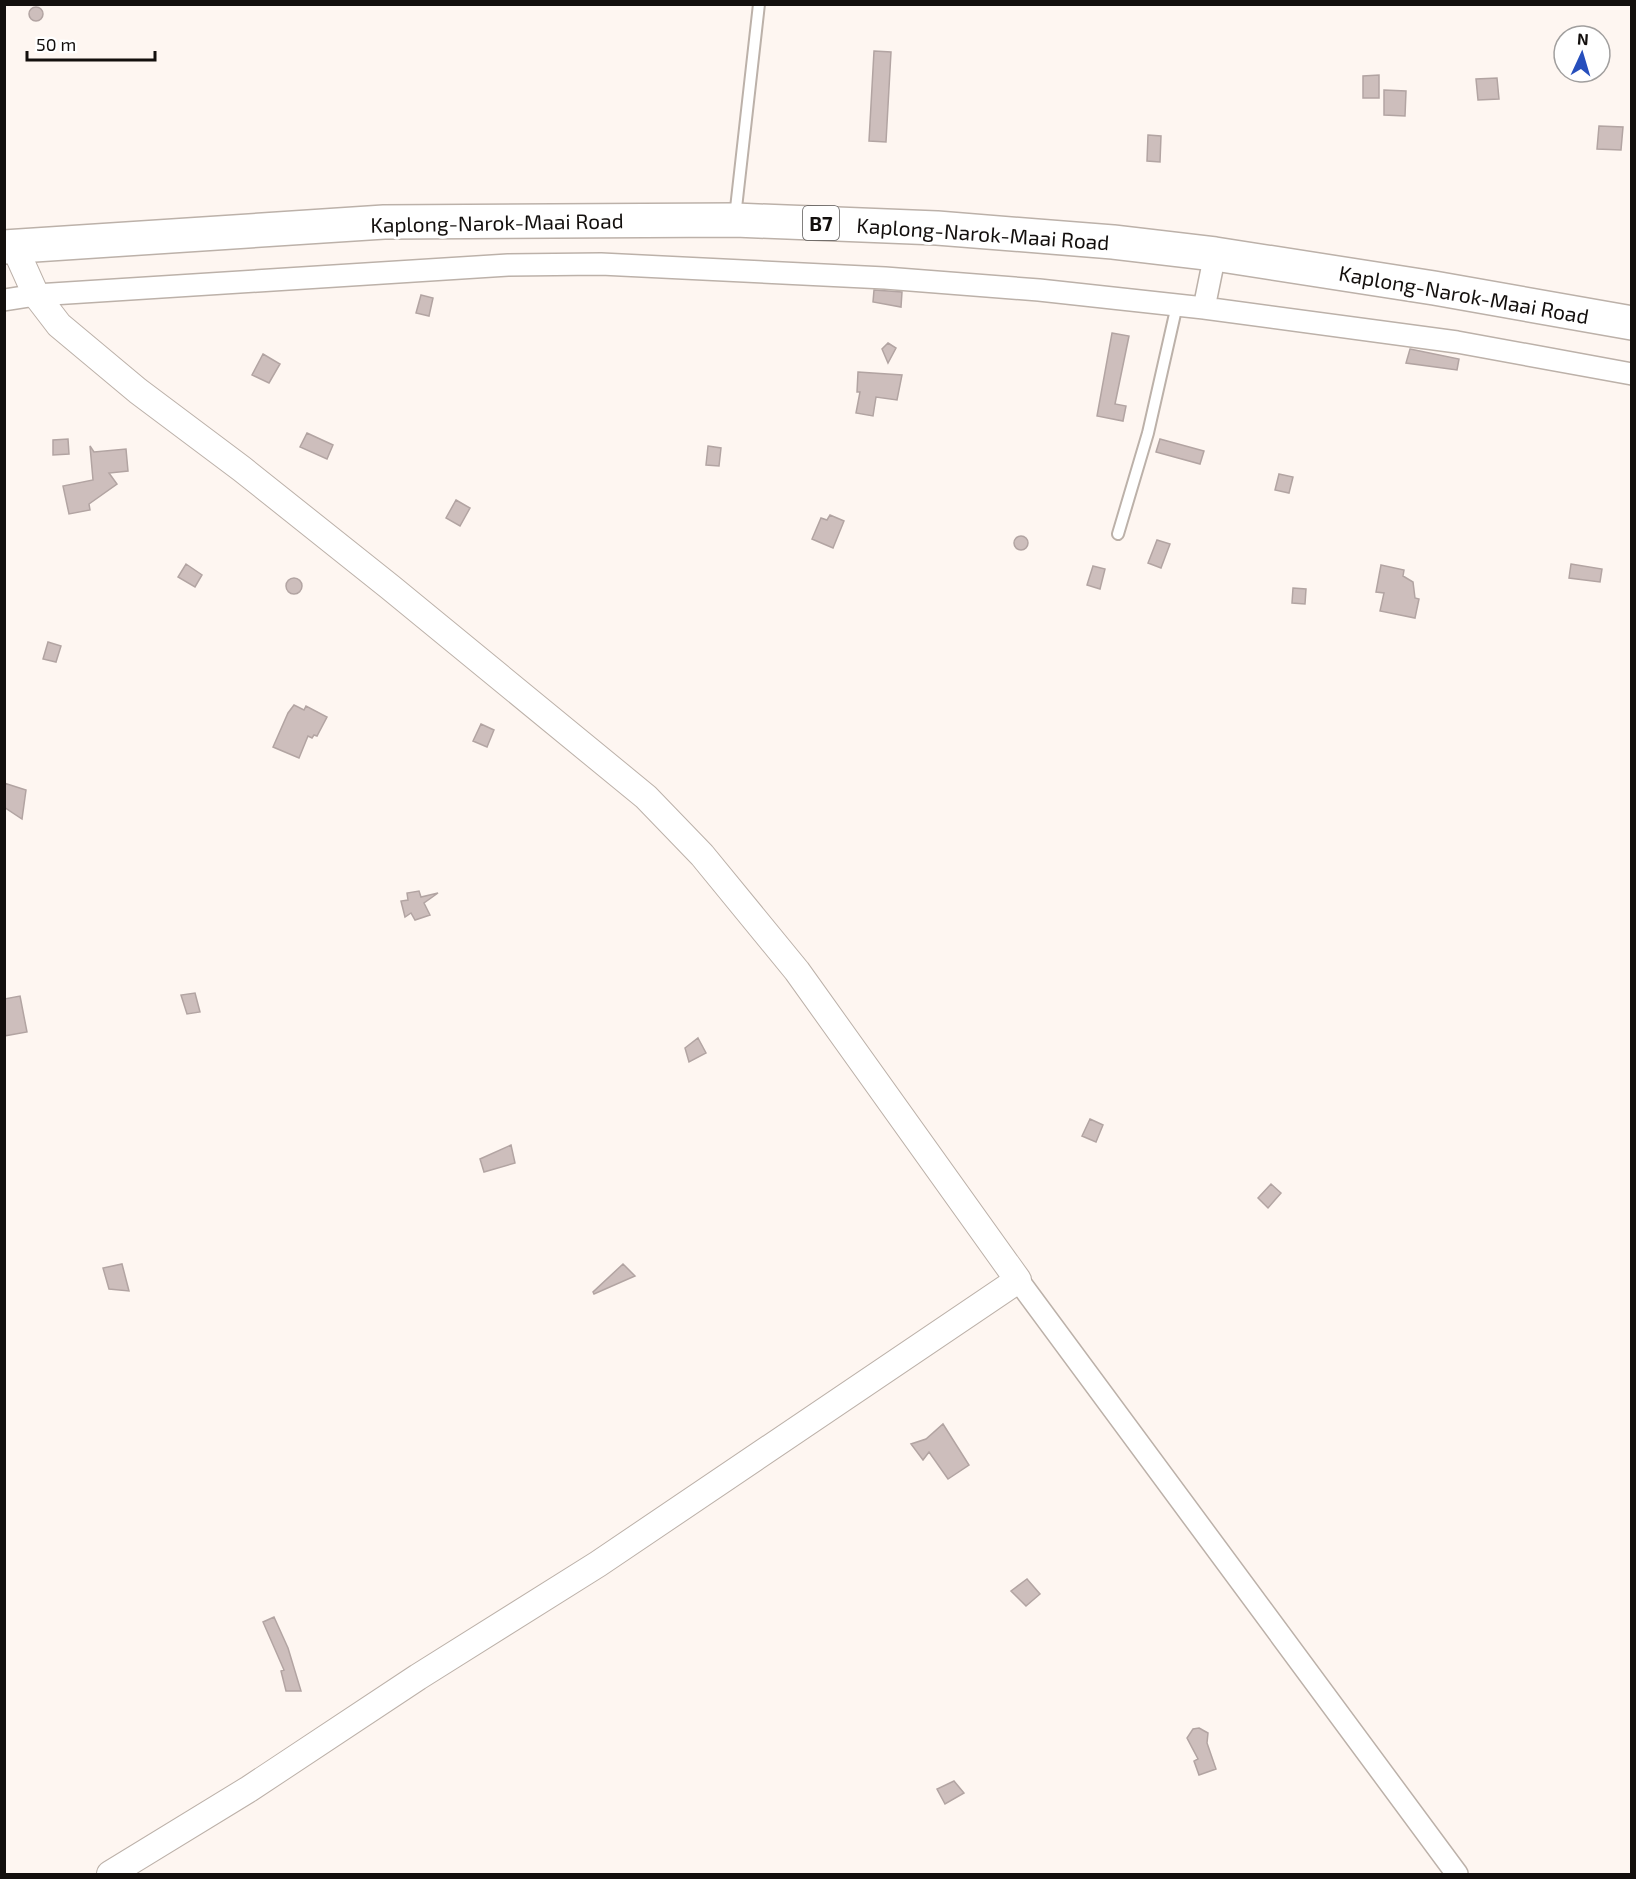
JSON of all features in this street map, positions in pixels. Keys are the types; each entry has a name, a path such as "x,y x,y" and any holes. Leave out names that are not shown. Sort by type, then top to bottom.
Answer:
{"highway":[{"name":"Kaplong-Narok-Maai Road","path":"9,246 384,222 735,220 937,228 1113,242 1215,254 1434,288 1632,323"}],"street":[{"path":"9,246 36,295 59,325 138,391 242,469 390,587 646,797 702,855 797,971 1018,1280 1457,1875"},
{"path":"1204,308 1215,254"},
{"path":"4,300 36,295 508,265 602,264 885,278 1039,290 1204,308 1457,342 1632,374"},
{"path":"110,1875 249,1789 418,1677 598,1564 1018,1280"}],"lane":[{"path":"735,220 759,4"},
{"path":"1118,534 1148,433 1177,305"}],"building":[{"path":"36,7 41,9 43,14 41,19 36,21 31,19 29,14 31,9"},
{"path":"874,51 891,52 886,142 869,141"},
{"path":"1379,75 1379,98 1363,98 1363,76"},
{"path":"1497,78 1499,99 1478,100 1476,79"},
{"path":"1384,90 1406,91 1405,116 1384,115"},
{"path":"1599,126 1623,127 1621,150 1597,149"},
{"path":"1148,135 1161,136 1160,162 1147,161"},
{"path":"874,290 902,292 901,307 873,302"},
{"path":"421,295 433,298 429,316 416,313"},
{"path":"1112,333 1129,336 1115,404 1126,406 1123,421 1097,416"},
{"path":"888,343 896,348 888,363 882,349"},
{"path":"1410,349 1459,359 1457,370 1406,363"},
{"path":"263,354 280,364 269,383 252,375"},
{"path":"858,372 902,375 897,400 876,397 873,416 856,413 860,392 857,392"},
{"path":"307,433 333,445 327,459 300,447"},
{"path":"68,439 69,454 53,455 53,440"},
{"path":"1160,439 1204,451 1200,464 1156,452"},
{"path":"90,446 94,452 126,449 128,471 109,473 117,484 89,504 90,510 69,514 63,486 93,480"},
{"path":"708,446 721,448 719,466 706,465"},
{"path":"1279,474 1293,477 1289,493 1275,490"},
{"path":"456,500 470,508 460,526 446,518"},
{"path":"830,515 844,521 833,548 812,539 821,518 827,520"},
{"path":"1021,536 1026,538 1028,543 1026,548 1021,550 1016,548 1014,543 1016,538"},
{"path":"1157,540 1170,544 1161,568 1148,563"},
{"path":"186,564 202,575 195,587 178,577"},
{"path":"1571,564 1602,569 1600,582 1569,578"},
{"path":"1381,565 1404,570 1403,576 1413,582 1415,598 1419,599 1415,618 1380,611 1384,593 1376,592"},
{"path":"1093,566 1105,569 1100,589 1087,585"},
{"path":"294,578 302,586 294,594 286,586"},
{"path":"1293,588 1306,589 1305,604 1292,603"},
{"path":"48,642 61,646 56,662 43,659"},
{"path":"294,705 304,710 306,706 327,717 317,736 314,735 312,738 308,736 299,758 273,747"},
{"path":"481,724 494,730 487,747 473,741"},
{"path":"4,783 26,790 22,819 4,807"},
{"path":"419,891 421,897 438,893 424,903 430,915 415,920 411,913 405,917 401,901 408,900 407,893"},
{"path":"195,993 200,1012 187,1014 181,995"},
{"path":"20,996 27,1032 4,1036 4,999"},
{"path":"698,1038 706,1053 689,1062 685,1048"},
{"path":"1090,1119 1103,1125 1096,1142 1082,1136"},
{"path":"511,1145 515,1163 484,1172 480,1159"},
{"path":"1271,1184 1281,1193 1268,1208 1258,1198"},
{"path":"122,1264 129,1291 109,1289 103,1268"},
{"path":"623,1264 635,1276 594,1294 593,1292"},
{"path":"943,1424 969,1465 948,1479 929,1452 923,1460 911,1444 926,1439"},
{"path":"1027,1579 1040,1594 1026,1606 1011,1591"},
{"path":"274,1617 288,1648 301,1691 286,1691 281,1671 284,1670 263,1622"},
{"path":"1199,1728 1208,1733 1207,1743 1216,1769 1199,1775 1194,1761 1198,1759 1187,1738 1193,1729"},
{"path":"954,1781 964,1793 945,1804 937,1789"}]}
